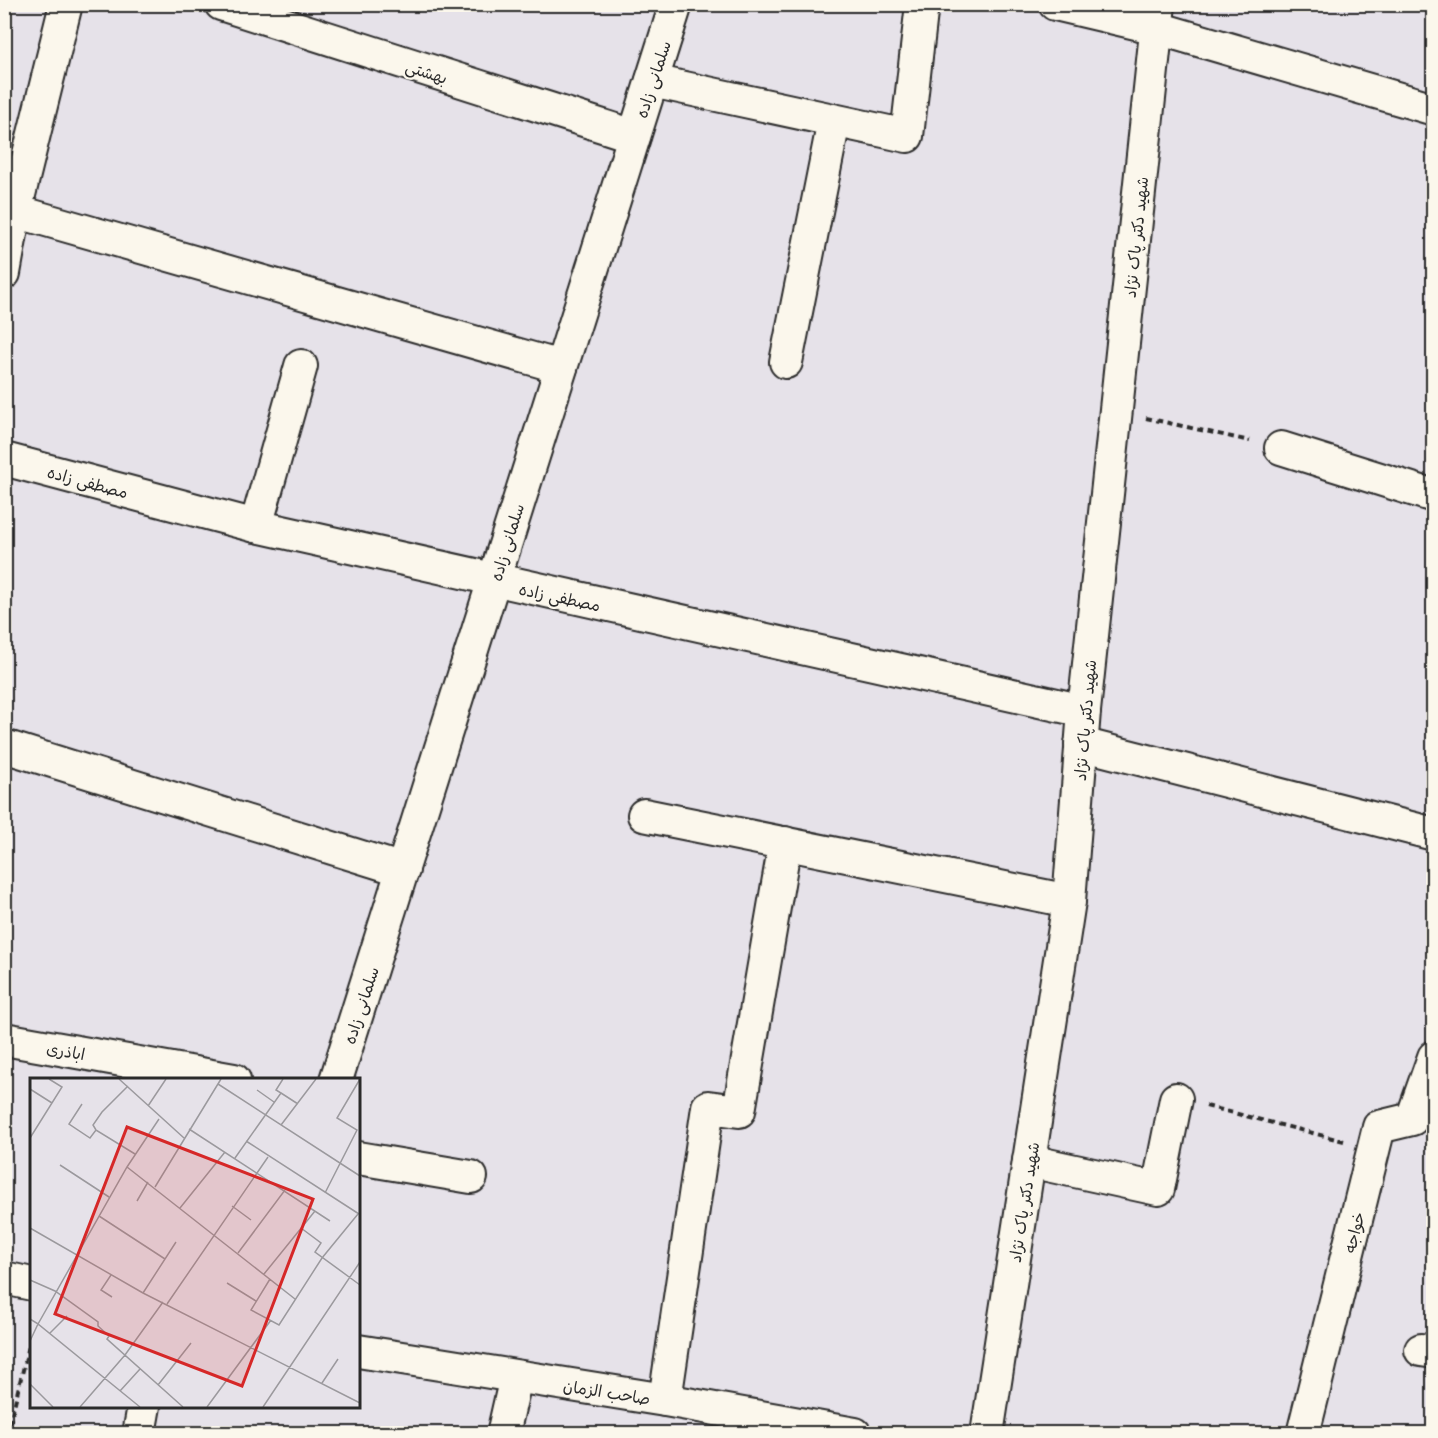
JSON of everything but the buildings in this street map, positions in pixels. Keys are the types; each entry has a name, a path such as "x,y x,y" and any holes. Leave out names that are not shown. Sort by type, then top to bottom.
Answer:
{"street":[{"path":"4,273 15,211 66,4"},
{"name":"سلمانی زاده","path":"337,1078 676,4"},
{"path":"652,81 907,136 922,4"},
{"path":"1055,4 1158,16 1434,109"},
{"name":"بهشتی","path":"224,5 634,136"},
{"name":"شهید دکتر پاک نژاد","path":"987,1434 1069,901 1084,711 1158,16"},
{"path":"786,362 834,121"},
{"path":"15,211 561,367"},
{"path":"256,526 301,366"},
{"path":"1281,448 1434,496"},
{"name":"مصطفی زاده","path":"4,459 256,526 1084,711"},
{"path":"1081,744 1434,834"},
{"path":"4,746 403,870"},
{"path":"644,814 1069,901"},
{"path":"665,1400 708,1107 739,1111 786,843"},
{"name":"اباذری","path":"4,1039 223,1078"},
{"name":"خواجه","path":"1303,1434 1379,1127 1412,1119 1434,1057"},
{"path":"1029,1161 1158,1189 1176,1099"},
{"path":"360,1158 471,1177"},
{"path":"4,1278 30,1284"},
{"name":"صاحب الزمان","path":"360,1351 665,1400 855,1434"},
{"path":"503,1434 516,1377"},
{"path":"139,1434 144,1408"}],"path":[{"path":"1116,411 1281,448"},
{"path":"1176,1099 1374,1148"},
{"path":"7,1434 30,1342"}]}
